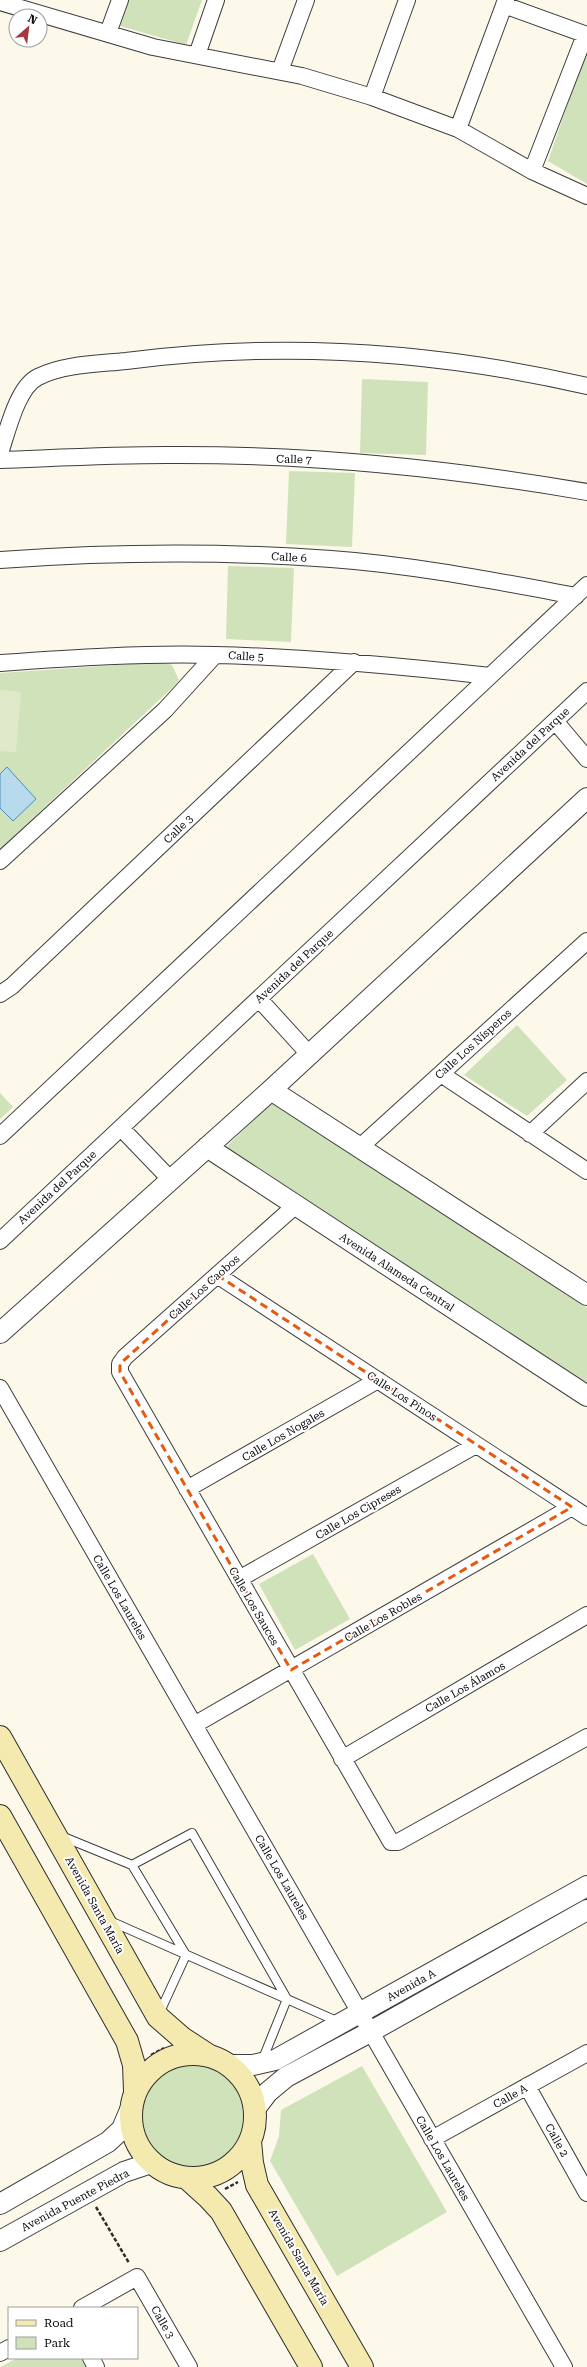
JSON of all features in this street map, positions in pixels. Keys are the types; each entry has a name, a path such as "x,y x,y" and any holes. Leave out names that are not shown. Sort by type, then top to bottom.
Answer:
{"main road":[{"name":"Avenida Santa María","path":"0,1737 158,2017 182,2038 209,2056"},
{"path":"0,1816 127,2041 134,2065 133,2100 134,2135 139,2148 151,2163 168,2173 187,2178 206,2177 225,2170 240,2157 250,2141 255,2125 255,2109 251,2092 245,2082 229,2065 209,2056 192,2053 174,2056 158,2064 144,2076 133,2100"},
{"name":"Avenida Santa María","path":"250,2141 257,2185 362,2367"},
{"path":"187,2178 208,2196 225,2218 311,2367"}],"street":[{"path":"108,33 120,0"},
{"path":"197,55 216,0"},
{"path":"280,71 306,0"},
{"path":"372,97 407,0"},
{"path":"0,2 22,4 153,47 302,76 372,97 458,129 532,171 587,196"},
{"path":"458,129 505,2 586,35 532,171"},
{"path":"0,453 20,397 37,377 64,369 178,354 294,350 409,356 524,371 587,386"},
{"name":"Calle 7","path":"0,460 166,454 335,460 503,477 587,492"},
{"name":"Calle 6","path":"0,560 86,554 209,552 332,559 455,573 582,590"},
{"path":"0,1136 582,590"},
{"path":"0,862 165,710 215,655"},
{"name":"Calle 5","path":"0,662 72,658 215,655 354,662 490,676"},
{"name":"Calle 3","path":"0,994 12,986 354,662"},
{"name":"Avenida del Parque","path":"0,1241 587,691"},
{"path":"555,721 587,759"},
{"path":"0,1333 271,1090 587,798"},
{"name":"Calle Los Nísperos","path":"360,1148 587,941"},
{"path":"258,999 309,1054"},
{"path":"441,1074 587,1171"},
{"path":"530,1134 587,1081"},
{"path":"271,1090 587,1295"},
{"path":"121,1128 171,1180"},
{"name":"Avenida Alameda Central","path":"207,1147 587,1396"},
{"name":"Calle Los Caobos","path":"120,1372 120,1364 125,1357 296,1205"},
{"name":"Calle Los Pinos","path":"217,1275 587,1517"},
{"name":"Calle Los Sauces","path":"120,1372 388,1839 393,1843 398,1842 587,1737"},
{"name":"Calle Los Nogales","path":"187,1489 378,1380"},
{"name":"Calle Los Laureles","path":"0,1388 564,2367"},
{"name":"Calle Los Cipreses","path":"239,1579 476,1444"},
{"name":"Calle Los Robles","path":"194,1725 572,1507"},
{"name":"Calle Los Álamos","path":"342,1759 587,1615"},
{"name":"Avenida A","path":"229,2065 262,2063 275,2060 587,1886"},
{"name":"Avenida A","path":"255,2109 268,2092 286,2076 370,2032 587,1910"},
{"name":"Calle A","path":"432,2139 587,2053"},
{"name":"Calle 2","path":"527,2086 583,2175 587,2193"},
{"path":"0,2204 108,2142 122,2130 133,2100"},
{"name":"Avenida Puente Piedra","path":"0,2241 124,2172 151,2163"},
{"path":"84,2307 138,2278"},
{"name":"Calle 3","path":"138,2278 189,2367"}],"lane":[{"path":"54,1833 132,1865 186,1955"},
{"path":"132,1865 192,1833 287,1998"},
{"path":"102,1918 343,2023"},
{"path":"158,2017 186,1955"},
{"path":"262,2063 287,1998"}],"path":[{"path":"134,2065 182,2038"},
{"path":"208,2196 255,2174"},
{"path":"88,2192 138,2278"}],"highlighted area":[{"path":"217,1275 572,1507 291,1670 120,1372 120,1364"}],"green space":[{"path":"129,0 202,0 186,45 120,26"},
{"path":"587,48 587,184 548,161"},
{"path":"362,379 428,382 426,455 360,453"},
{"path":"289,471 355,473 352,547 286,544"},
{"path":"228,566 294,568 291,642 226,639"},
{"path":"161,662 172,665 179,680 174,686 0,849 0,673"},
{"path":"0,690 21,692 16,752 0,751"},
{"path":"517,1025 567,1080 527,1116 464,1075"},
{"path":"0,1093 13,1107 0,1119"},
{"path":"273,1101 587,1308 587,1385 226,1147"},
{"path":"313,1554 350,1619 295,1650 259,1584"},
{"path":"192,2065 212,2069 228,2080 239,2096 243,2116 239,2136 228,2152 212,2163 192,2167 172,2163 156,2152 145,2136 141,2116 145,2096 156,2080 172,2069"},
{"path":"362,2066 447,2212 337,2276 270,2161 279,2136 281,2110"},
{"path":"15,2359 84,2359 88,2367 1,2367"}],"water":[{"path":"7,767 36,799 13,821 0,808 0,774"}]}
